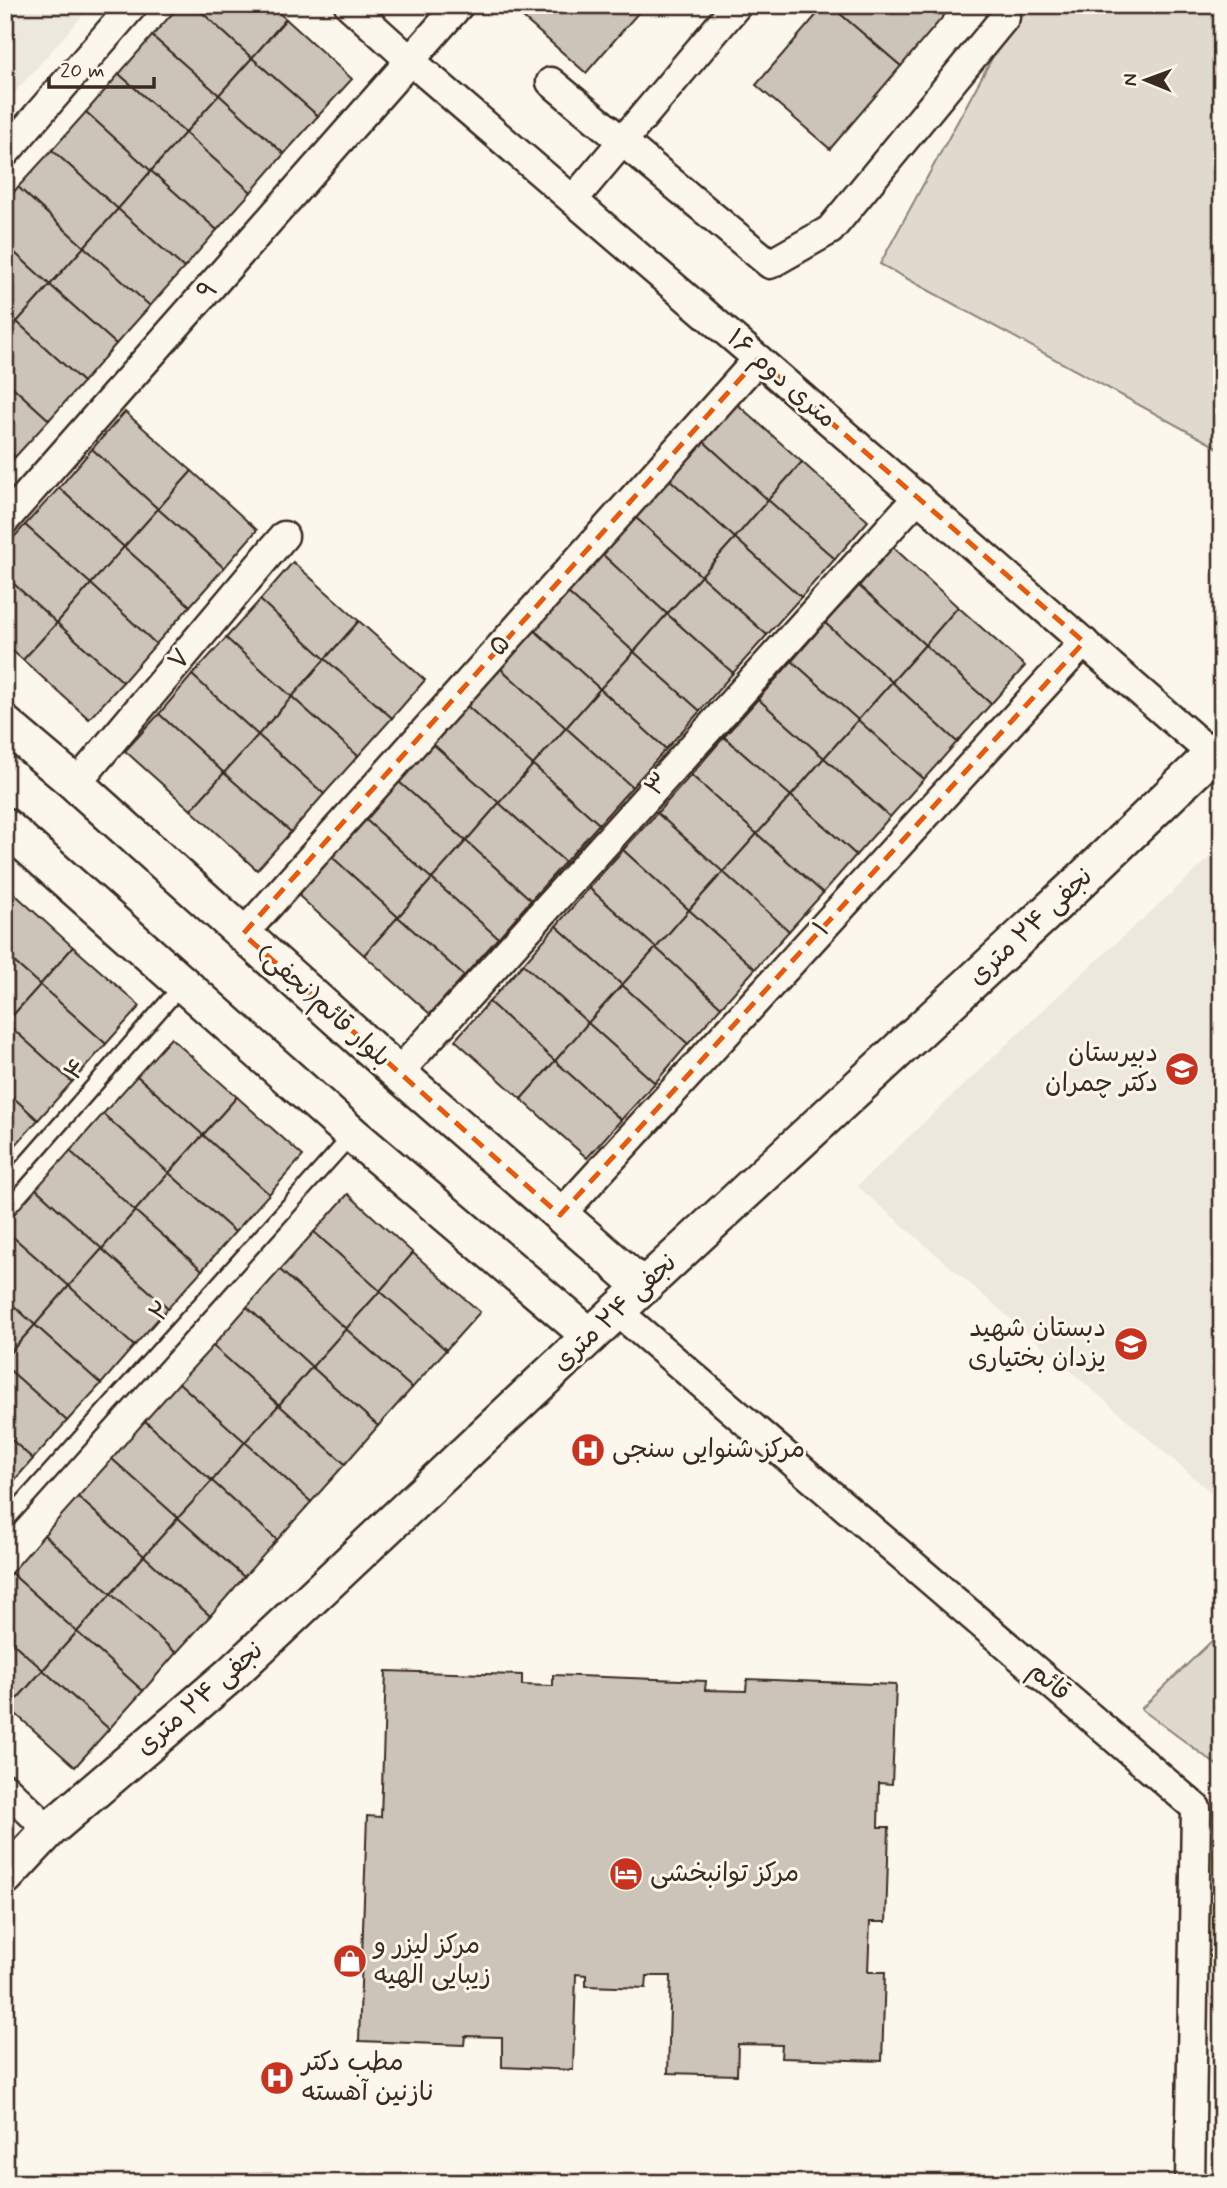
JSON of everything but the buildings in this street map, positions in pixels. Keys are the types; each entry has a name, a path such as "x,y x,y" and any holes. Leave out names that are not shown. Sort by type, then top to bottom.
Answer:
{"street":[{"path":"5,153 133,5"},
{"name":"۱۶ متری دوم","path":"349,5 573,200 687,309 758,359 1084,642 1217,750"},
{"path":"411,61 459,5"},
{"path":"573,200 737,5"},
{"path":"551,82 770,264 830,230 1005,17"},
{"name":"۹","path":"5,520 411,61"},
{"name":"۵","path":"243,934 758,359"},
{"name":"۳","path":"398,1073 918,497"},
{"name":"۷","path":"76,784 284,536"},
{"name":"۱","path":"560,1215 1084,642"},
{"name":"بلوار قائم(نجفی)","path":"5,724 643,1287"},
{"name":"نجفی ۲۴ متری","path":"5,1877 49,1830 230,1675 590,1336 1072,889 1217,750"},
{"path":"9,838 183,984 353,1135 590,1336"},
{"name":"قائم","path":"617,1311 1196,1808 1190,2183"},
{"path":"5,1788 49,1830"}],"lane":[{"name":"۴","path":"5,1187 183,984"},
{"name":"۲","path":"5,1522 353,1135"}],"highlighted area":[{"path":"758,359 1084,642 560,1215 243,934"}],"shaded area":[{"path":"5,5 92,5 9,99 5,96"},
{"path":"1021,5 1222,5 1222,450 880,264"},
{"name":"دبستان شهید یزدان بختیاری","path":"1222,847 1222,1502 857,1186 1062,992"},
{"path":"1222,1631 1222,1769 1141,1709"},
{"path":"1222,1858 1222,2183 1214,2183"}],"place":[{"name":"دبیرستان دکتر چمران","path":"1182,1069"},
{"name":"دبستان شهید یزدان بختیاری","path":"1131,1344"},
{"name":"مرکز شنوایی سنجی","path":"588,1450"},
{"name":"مرکز توانبخشی","path":"626,1874"},
{"name":"مرکز لیزر و زیبایی الهیه","path":"350,1961"},
{"name":"مطب دکتر نازنین آهسته","path":"277,2078"}]}
